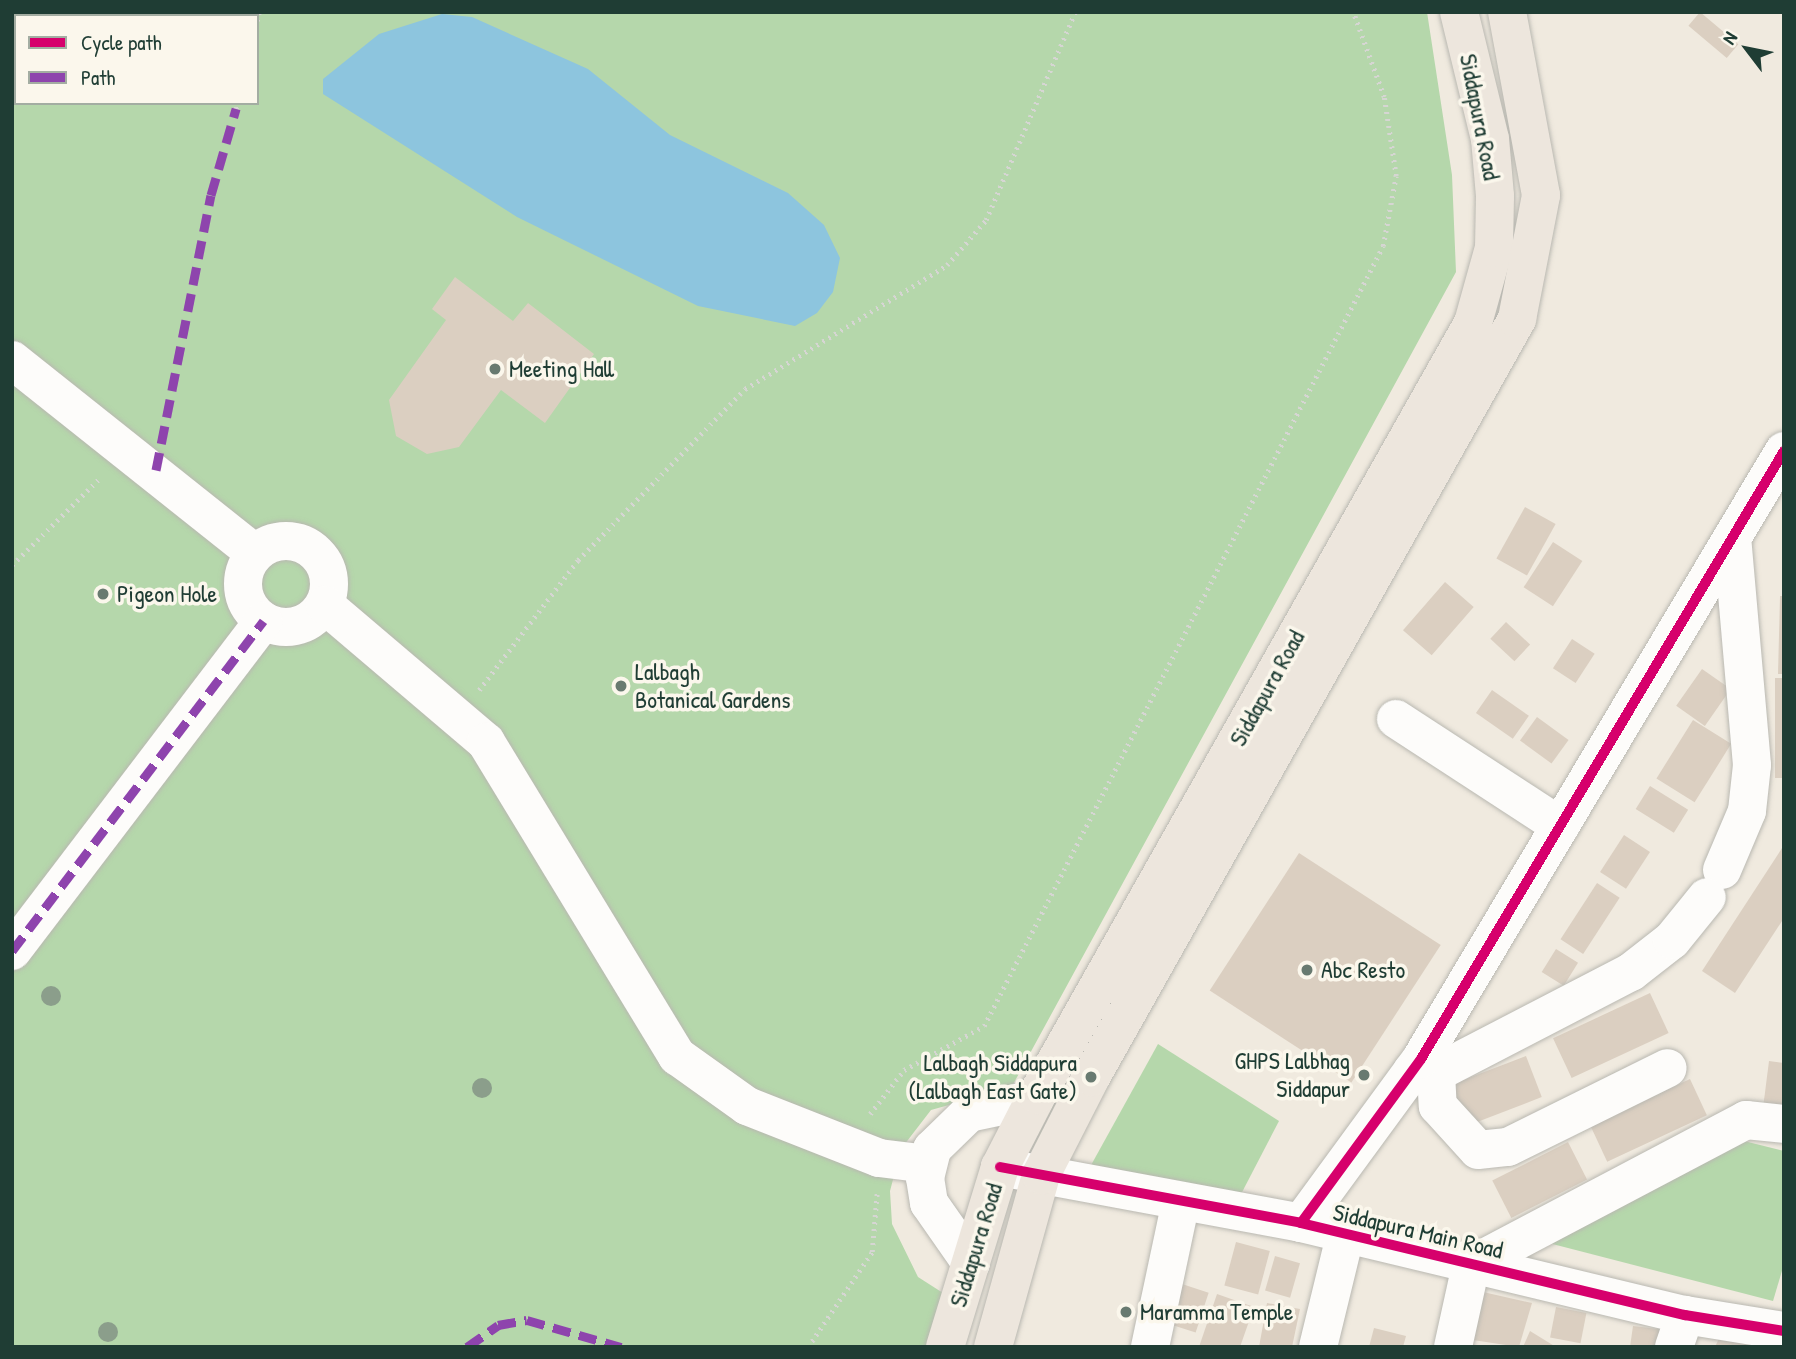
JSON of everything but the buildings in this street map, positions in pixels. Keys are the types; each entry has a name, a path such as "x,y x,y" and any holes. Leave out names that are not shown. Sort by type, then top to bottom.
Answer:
{"main road":[{"name":"Siddapura Road","path":"945,1347 1000,1167 1035,1099 1473,323 1494,248 1495,196 1490,139 1459,12"},
{"name":"Siddapura Road","path":"993,1347 1041,1175 1517,319 1541,195 1507,12"}],"street":[{"path":"12,360 131,448 255,553"},
{"path":"1301,1223 1424,1072 1560,826 1784,451"},
{"path":"1424,1072 1631,972 1672,940 1714,883 1747,811 1752,765 1731,538"},
{"path":"279,541 310,547 329,574 325,605 298,626 263,621 244,592 255,553 279,541"},
{"path":"325,605 486,743 540,821 666,1043 701,1077 747,1106 863,1152 927,1164"},
{"path":"12,951 263,621"},
{"path":"1396,719 1560,826"},
{"path":"1424,1072 1438,1106 1478,1150 1508,1147 1668,1068"},
{"path":"971,1263 929,1203 927,1164 944,1131 962,1117 1035,1099"},
{"path":"1453,1347 1471,1265 1746,1120 1784,1124"},
{"name":"Siddapura Main Road","path":"1000,1167 1301,1223 1471,1265 1679,1331 1784,1331"},
{"path":"1150,1347 1181,1201"},
{"path":"1318,1347 1345,1236"}],"path":[{"path":"458,718 578,560 745,389 947,265 986,220 1075,12"},
{"path":"808,1347 876,1240 863,1152 904,1070 984,1026 1383,246 1396,176 1384,97 1353,12"},
{"path":"12,565 131,448"}],"green space":[{"name":"Lalbagh Botanical Gardens","path":"12,12 1427,12 1452,175 1456,272 1004,1101 967,1100 931,1110 901,1149 890,1191 892,1224 918,1277 943,1293 928,1347 12,1347"},
{"path":"1158,1044 1279,1121 1239,1198 1090,1167"},
{"path":"1720,1135 1784,1151 1784,1264 1773,1301 1537,1240"}],"water":[{"path":"442,14 472,17 588,69 670,135 788,193 824,225 840,258 833,292 817,313 795,326 698,306 517,217 323,94 323,79 379,34"}],"marked path":[{"path":"156,470 211,195 236,109"},
{"path":"12,951 263,621"},
{"path":"467,1347 498,1325 527,1320 621,1347"}],"cycle path":[{"path":"1301,1223 1421,1059 1784,451"},
{"path":"1000,1167 1301,1223 1685,1315 1784,1331"}],"place":[{"name":"Meeting Hall","path":"495,369"},
{"name":"Pigeon Hole","path":"103,594"},
{"name":"Lalbagh Botanical Gardens","path":"621,686"},
{"name":"Abc Resto","path":"1307,970"},
{"name":"GHPS Lalbhag Siddapur","path":"1364,1075"},
{"name":"Lalbagh Siddapura (Lalbagh East Gate)","path":"1091,1077"},
{"name":"Maramma Temple","path":"1126,1312"}]}
